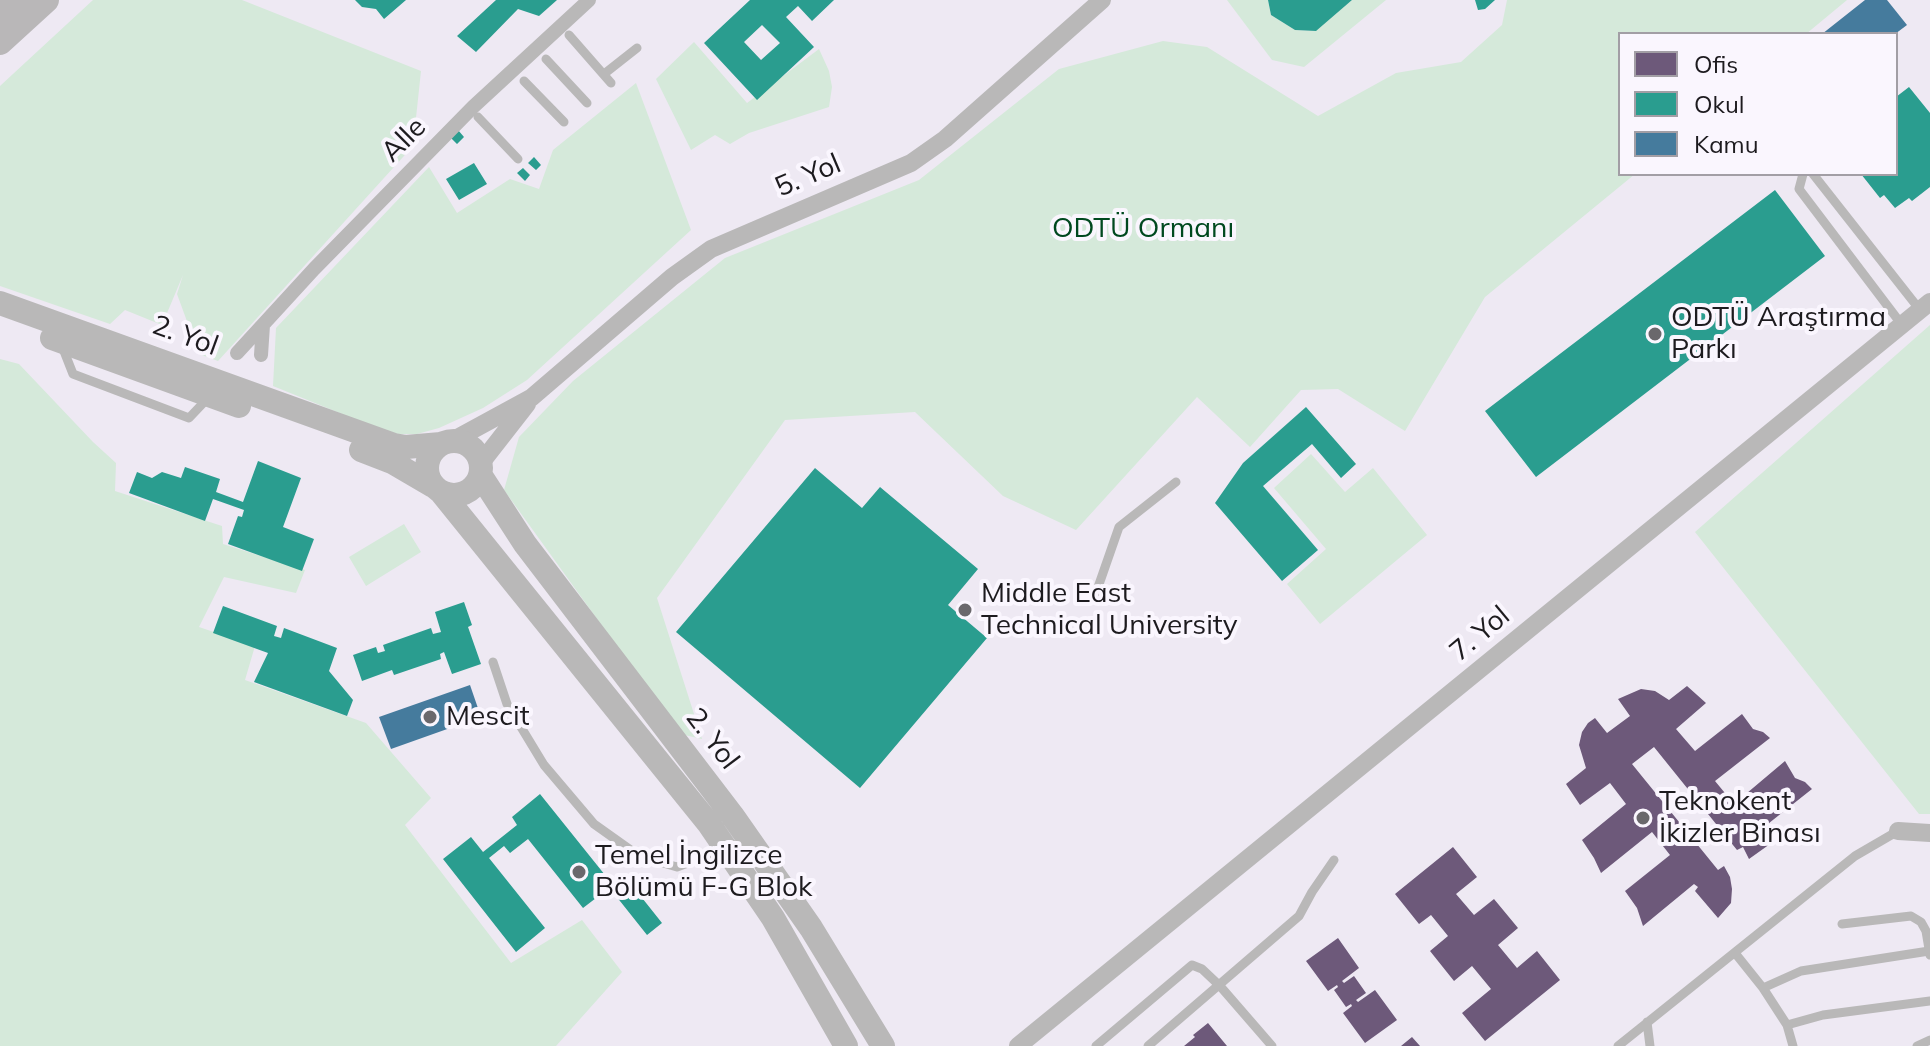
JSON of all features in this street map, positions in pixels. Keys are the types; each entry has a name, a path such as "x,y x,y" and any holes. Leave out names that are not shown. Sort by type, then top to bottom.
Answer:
{"main road":[{"path":"0,18 19,0"},
{"path":"0,42 46,0"}],"street":[{"name":"Alle","path":"242,351 263,325 473,107 589,0"},
{"name":"5. Yol","path":"446,443 531,398 672,277 711,249 911,163 957,129 1102,0"},
{"name":"2. Yol","path":"0,303 120,354 394,445 406,447 460,441 474,449 481,469 525,544 732,815 803,915 883,1046"},
{"name":"7. Yol","path":"1018,1046 1925,306"},
{"name":"2. Yol","path":"0,320 60,341 120,354"},
{"path":"261,355 263,325"},
{"name":"2. Yol","path":"213,387 383,458 437,489 709,824 773,918 846,1046"},
{"name":"5. Yol","path":"481,469 531,398"},
{"path":"446,443 435,449 427,463 429,479 437,489 449,495 465,494 478,483 481,469"},
{"path":"1898,831 1930,833"},
{"name":"7. Yol","path":"1004,1046 1064,1007"}],"lane":[{"path":"569,35 611,83"},
{"path":"604,74 637,48"},
{"path":"546,59 587,103"},
{"path":"524,81 564,122"},
{"path":"478,117 518,159"},
{"path":"1802,176 1799,189 1902,325"},
{"path":"1815,176 1925,306"},
{"path":"60,341 73,374 189,418 213,387"},
{"path":"1096,593 1119,527 1176,482"},
{"path":"493,662 507,704 544,765 594,824 639,856 677,867 726,849"},
{"path":"1618,1046 1855,856 1898,831"},
{"path":"1148,1046 1299,916 1334,860"},
{"path":"1763,988 1801,971 1930,954 1924,926 1911,916 1842,924"},
{"path":"1735,953 1787,1025 1793,1046"},
{"path":"1096,1046 1192,965 1202,969 1220,986 1272,1046"},
{"path":"1787,1025 1823,1015 1930,1001"},
{"path":"1647,1022 1650,1046"},
{"path":"1917,1046 1930,1040"}],"shaded area":[{"name":"Middle East Technical University","path":"0,0 1930,0 1930,1046 0,1046"}],"green space":[{"path":"93,0 242,0 421,71 413,146 218,361 199,354 177,294 183,275 162,325 125,310 110,324 0,286 0,86"},
{"path":"1227,0 1268,0 1271,15 1295,30 1315,31 1352,0 1386,0 1304,67 1272,60"},
{"name":"ODTÜ Ormanı","path":"1507,0 1847,0 1808,32 1618,32 1618,176 1633,176 1485,297 1405,431 1338,389 1301,390 1250,447 1197,397 1076,530 1003,496 915,412 785,420 657,598 702,739 680,734 504,490 519,437 573,381 725,258 919,180 1059,69 1163,41 1207,47 1318,116 1396,73 1461,62 1502,25"},
{"path":"694,42 747,103 819,49 832,87 829,107 749,133 730,144 715,135 691,150 656,79"},
{"path":"636,83 691,230 527,380 483,408 439,428 417,434 398,434 374,427 273,386 276,328 429,167 457,213 510,179 539,189 553,150"},
{"path":"1930,325 1930,814 1919,814 1695,532"},
{"path":"0,359 19,364 116,463 115,491 222,526 223,544 305,570 296,593 224,577 199,627 255,646 245,680 366,723 431,798 405,825 511,963 582,920 622,972 556,1046 0,1046"},
{"path":"1311,454 1345,492 1373,468 1427,535 1320,624 1287,584 1326,549 1274,488"},
{"path":"404,524 421,552 366,586 349,557"}],"building: Ofis":[{"name":"Teknokent İkizler Binası","path":"1687,686 1706,703 1676,729 1695,751 1742,714 1753,729 1770,738 1715,781 1734,804 1785,761 1795,778 1812,789 1759,831 1770,844 1749,859 1743,847 1737,850 1654,747 1632,764 1718,870 1724,866 1732,889 1731,903 1718,918 1695,891 1698,887 1694,884 1643,926 1637,908 1625,891 1670,855 1652,832 1601,873 1582,840 1626,804 1610,783 1580,805 1566,784 1586,768 1579,745 1588,723 1595,718 1607,733 1630,716 1618,699 1641,689 1655,691 1669,700"},
{"path":"1453,847 1477,877 1456,894 1474,915 1494,899 1518,928 1498,945 1517,968 1537,951 1560,980 1485,1041 1462,1013 1491,989 1472,966 1454,981 1430,951 1448,936 1431,915 1419,924 1395,894"},
{"path":"1338,938 1359,968 1342,981 1344,983 1354,976 1366,993 1356,1000 1358,1002 1375,990 1397,1020 1365,1043 1343,1013 1351,1004 1346,1007 1334,990 1337,985 1328,991 1306,961"},
{"path":"1208,1023 1227,1046 1184,1046 1195,1037 1193,1035"},
{"path":"1412,1037 1420,1046 1401,1046"}],"building: Okul":[{"path":"355,0 406,0 384,19 376,9 362,7"},
{"path":"496,0 557,0 539,16 518,9 476,52 457,36"},
{"path":"750,0 834,0 812,21 798,6 786,17 814,47 757,100 704,43","holes":["762,25 780,43 761,60 744,42"]},
{"path":"1268,0 1352,0 1316,31 1295,30 1271,15"},
{"path":"1475,0 1495,0 1485,9 1478,10"},
{"path":"1909,87 1930,113 1930,187 1912,201 1909,198 1895,208 1884,195 1880,198 1863,176 1898,176 1898,95"},
{"path":"458,130 464,137 457,144 450,137"},
{"path":"534,157 541,165 536,170 528,163"},
{"path":"474,163 487,184 459,200 446,179"},
{"path":"523,168 530,175 525,181 517,173"},
{"name":"ODTÜ Araştırma Parkı","path":"1775,190 1825,256 1536,477 1485,411"},
{"path":"1306,407 1356,464 1341,478 1312,444 1263,486 1318,550 1282,581 1215,503 1243,463"},
{"path":"258,461 301,478 283,527 314,539 302,571 228,544 238,516 242,517 244,510 213,499 205,521 129,493 137,472 152,478 162,472 181,478 185,467 220,479 216,492 243,502"},
{"path":"815,468 862,508 880,487 978,569 948,605 987,638 860,788 676,632"},
{"path":"464,602 472,625 468,627 481,664 452,674 444,652 440,654 441,659 394,675 392,670 362,681 353,655 376,647 378,653 385,651 383,645 431,628 433,634 441,632 435,612"},
{"path":"223,606 277,626 274,636 281,638 284,628 337,648 329,671 353,700 347,716 254,682 268,653 213,633"},
{"name":"Temel İngilizce Bölümü F-G Blok","path":"540,794 613,885 583,908 528,839 510,853 504,846 489,858 545,928 516,952 443,859 471,837 483,852 517,825 512,817"},
{"path":"631,884 662,923 647,935 616,896"}],"building: Kamu":[{"path":"1865,0 1887,0 1907,25 1898,32 1825,32"},
{"name":"Mescit","path":"470,685 481,717 391,749 379,717"}],"place":[{"name":"ODTÜ Araştırma Parkı","path":"1655,334"},
{"name":"Middle East Technical University","path":"965,610"},
{"name":"Mescit","path":"430,717"},
{"name":"Teknokent İkizler Binası","path":"1643,818"},
{"name":"Temel İngilizce Bölümü F-G Blok","path":"579,872"}]}
